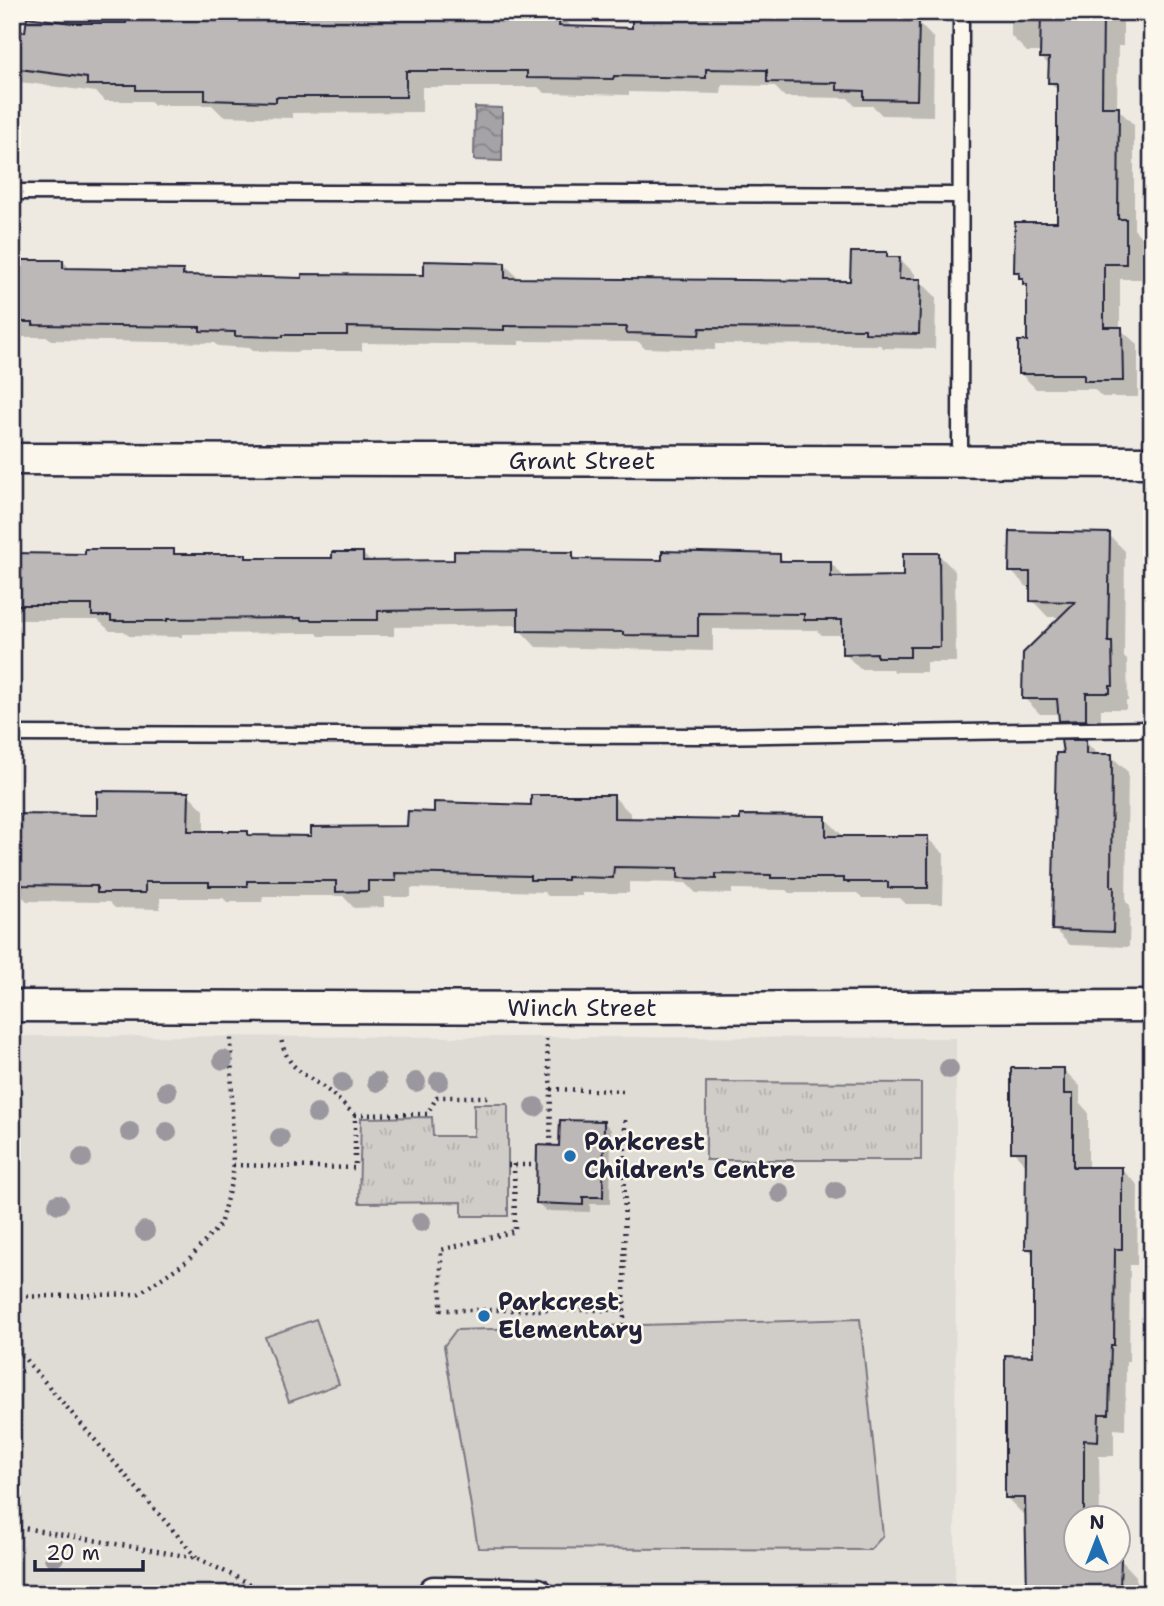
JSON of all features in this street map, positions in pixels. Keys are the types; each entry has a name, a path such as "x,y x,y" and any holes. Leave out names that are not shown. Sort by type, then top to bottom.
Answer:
{"street":[{"name":"Grant Street","path":"12,459 1152,462"},
{"name":"Winch Street","path":"12,1006 625,1009 1152,1006"},
{"path":"434,1594 538,1594"}],"lane":[{"path":"960,462 961,12"},
{"path":"12,192 960,195"},
{"path":"12,734 708,736 1152,729"}],"path":[{"path":"12,1297 138,1294 187,1261 220,1224 233,1175 231,1030"},
{"path":"280,1030 284,1054 303,1075 330,1092 359,1116 427,1114 437,1097 489,1097"},
{"path":"545,1030 551,1089 550,1146"},
{"path":"551,1089 625,1091"},
{"path":"233,1165 355,1168 359,1116"},
{"path":"624,1325 625,1118"},
{"path":"537,1164 511,1164 514,1231 442,1250 442,1310 624,1310"},
{"path":"12,1344 197,1558"},
{"path":"12,1526 197,1558 271,1594"}],"shaded area":[{"name":"Parkcrest Elementary","path":"12,1036 956,1038 955,1594 12,1594"}],"green space":[{"path":"706,1082 921,1083 921,1160 706,1160"},
{"path":"474,1104 508,1104 508,1216 462,1216 462,1202 359,1203 361,1118 432,1117 433,1136 474,1136"},
{"path":"316,1319 339,1384 289,1402 265,1337"},
{"path":"860,1319 883,1536 870,1550 478,1548 444,1346 456,1330"}],"water":[{"path":"475,107 502,108 502,161 474,160"}],"building":[{"path":"528,12 560,12 559,26 632,28 632,12 893,12 893,20 919,21 917,100 864,99 864,91 837,90 837,83 767,82 767,70 706,69 706,78 614,76 613,79 527,78 527,71 406,71 406,97 276,97 276,102 205,100 205,90 136,90 136,85 87,85 87,78 12,68 12,30 25,32 27,17 72,23 126,23 126,16 229,15 303,18 303,14 528,15"},
{"path":"1041,12 1103,12 1102,107 1119,107 1118,219 1126,219 1126,264 1104,264 1104,327 1122,327 1123,381 1084,381 1084,374 1018,374 1018,341 1027,341 1027,284 1023,284 1023,278 1019,278 1019,272 1014,272 1015,222 1057,222 1057,83 1048,83 1049,58 1040,58"},
{"path":"851,252 887,252 887,257 900,257 899,279 921,279 919,334 865,333 865,329 700,328 699,335 626,333 627,327 504,326 504,330 347,327 347,335 283,337 235,336 235,332 200,331 200,327 33,325 33,322 12,322 12,260 63,260 63,268 183,270 183,275 302,278 302,274 424,275 424,261 505,263 505,278 850,281"},
{"path":"1010,531 1110,533 1108,642 1112,642 1113,686 1110,686 1110,693 1086,693 1086,720 1059,721 1057,699 1022,699 1023,653 1075,602 1030,601 1030,572 1009,572"},
{"path":"85,549 174,549 174,554 246,554 246,558 332,558 332,552 363,552 363,561 454,560 454,551 573,552 573,559 662,560 662,551 780,554 780,561 831,561 831,577 903,576 903,553 939,553 940,647 910,647 910,657 877,657 877,653 842,654 842,620 804,620 804,614 698,613 698,636 518,631 518,609 378,611 378,620 301,618 111,621 111,616 92,616 92,605 12,605 12,553 85,554"},
{"path":"1061,740 1086,740 1086,754 1112,754 1113,932 1052,930 1056,753 1063,753"},
{"path":"97,791 189,792 188,831 248,831 248,835 311,836 311,827 407,826 408,811 434,812 434,802 531,805 531,795 614,795 614,818 740,820 740,815 826,816 826,836 928,836 928,888 888,888 888,882 844,882 844,878 771,878 771,875 716,874 716,879 678,878 678,868 614,867 613,878 567,877 567,880 530,880 530,876 395,873 396,881 368,881 368,891 336,892 336,881 247,881 247,886 209,886 209,882 145,882 145,893 97,893 97,886 12,885 12,814 97,815"},
{"path":"1011,1068 1064,1068 1064,1094 1073,1094 1073,1167 1122,1167 1122,1249 1115,1249 1114,1345 1111,1345 1109,1414 1099,1414 1098,1441 1084,1440 1084,1504 1062,1504 1062,1574 1120,1574 1120,1589 1088,1589 1088,1594 1027,1594 1025,1498 1005,1498 1005,1355 1033,1356 1033,1249 1025,1249 1026,1152 1011,1152"},
{"path":"560,1120 604,1121 603,1197 583,1197 583,1205 536,1203 537,1145 559,1146"}],"place":[{"name":"Parkcrest Children's Centre","path":"570,1156"},
{"name":"Parkcrest Elementary","path":"484,1316"}]}
